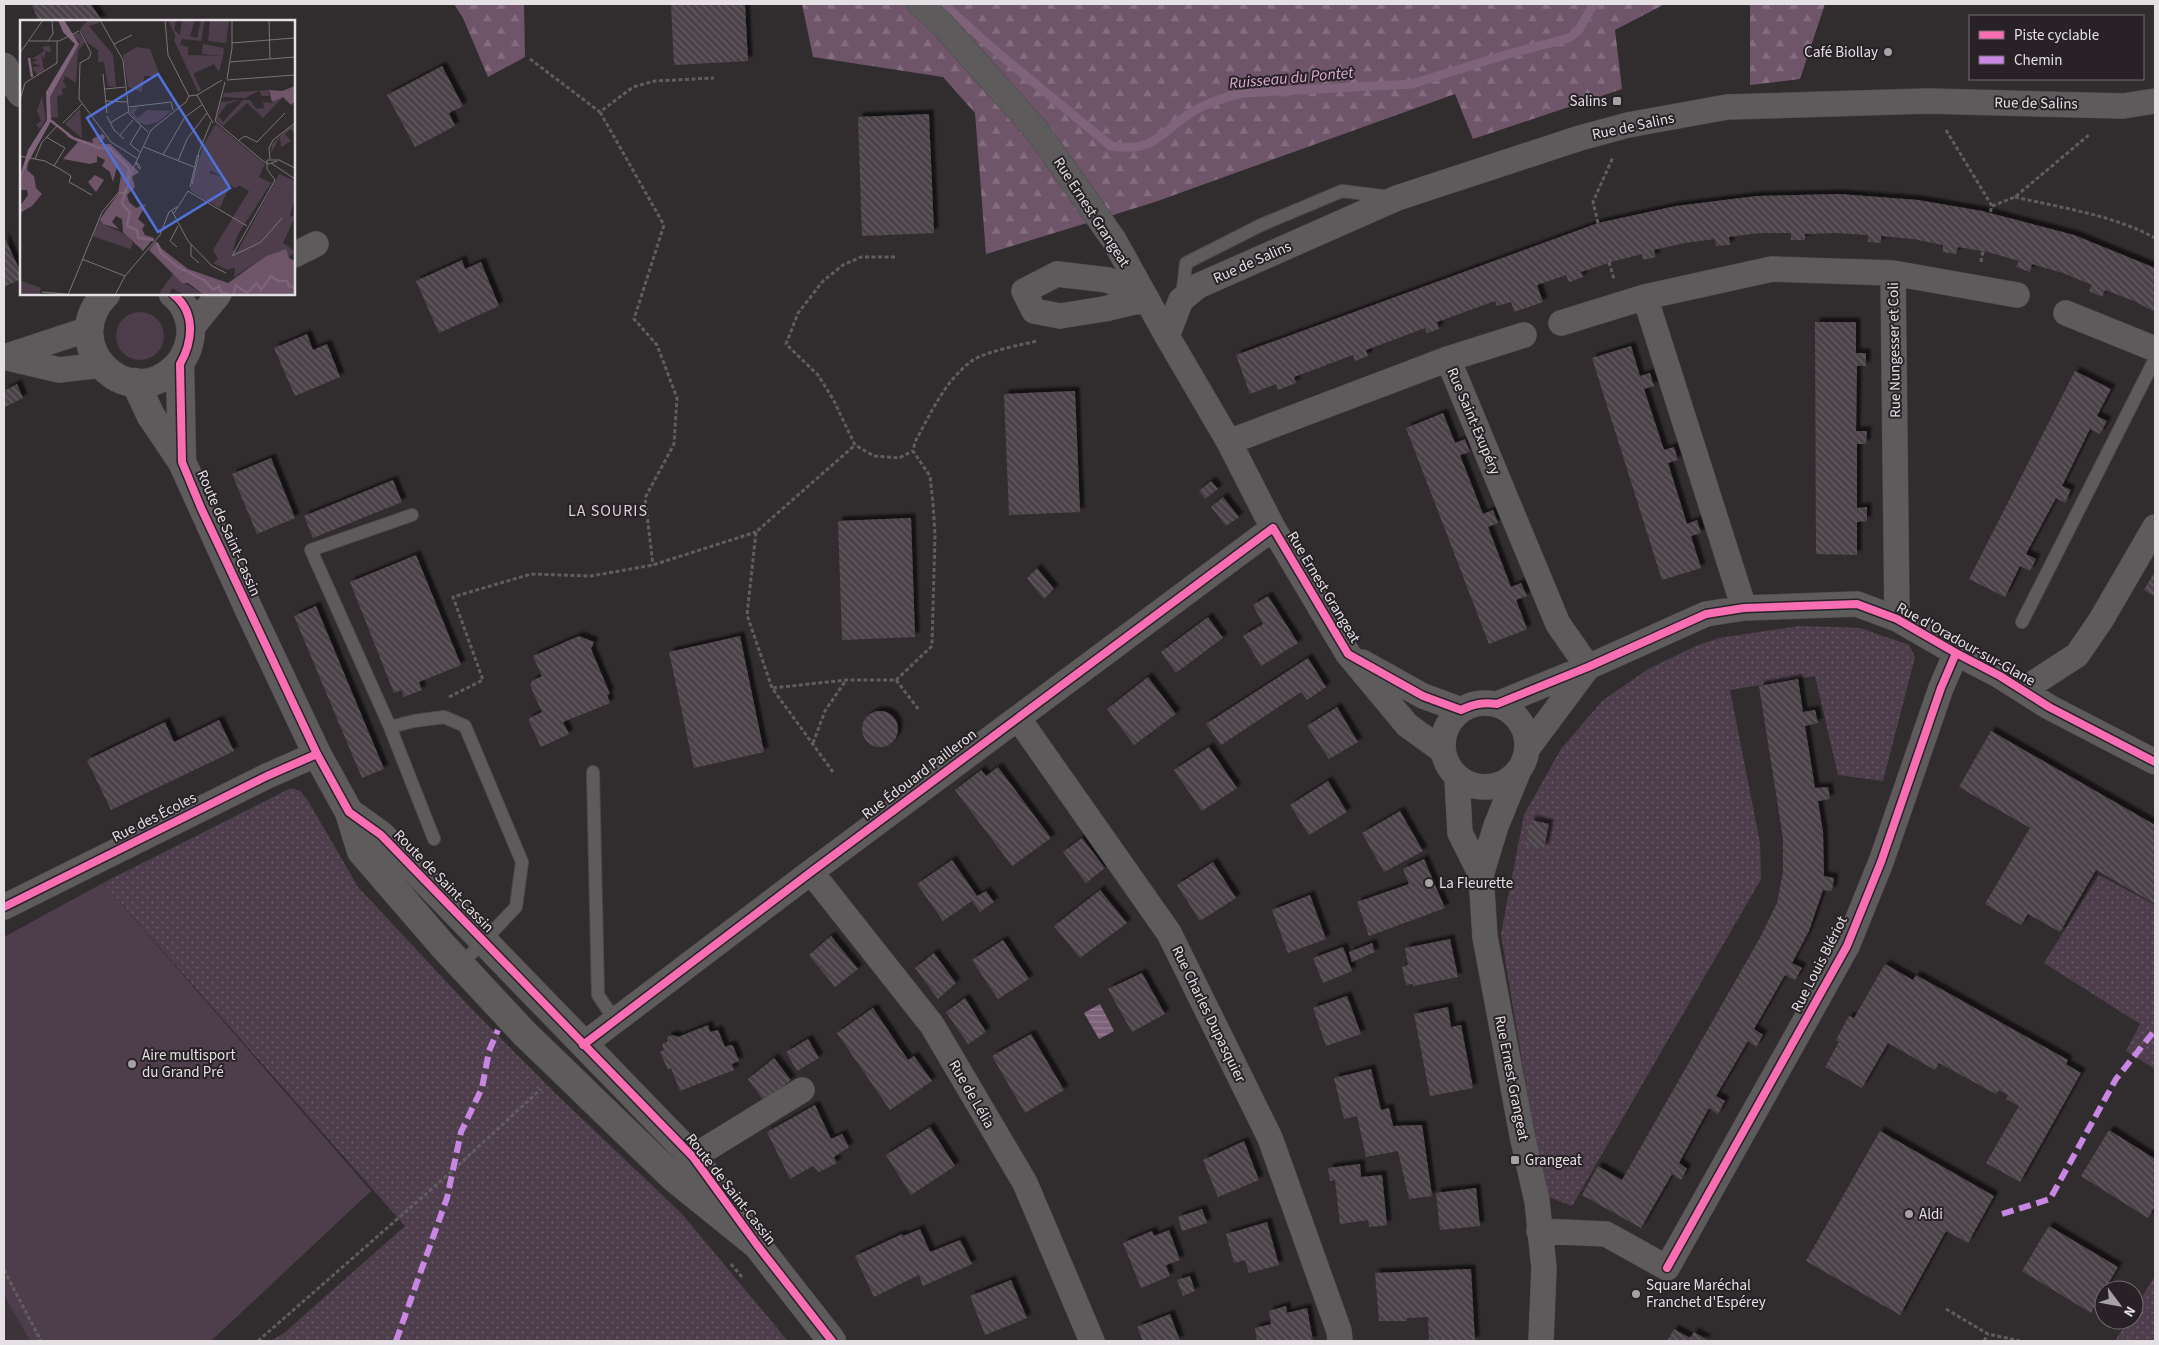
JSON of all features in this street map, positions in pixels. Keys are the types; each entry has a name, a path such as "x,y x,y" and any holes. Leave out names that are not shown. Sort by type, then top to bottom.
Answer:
{"street":[{"name":"Rue Ernest Grangeat","path":"920,4 942,24 1038,132 1114,240 1229,442 1273,528 1348,654 1407,724 1442,751"},
{"path":"4,67 20,91"},
{"name":"Rue de Salins","path":"1167,336 1181,300 1198,286 1398,198 1580,138 1628,125 1727,107 1928,101 2123,106 2155,101"},
{"path":"295,254 316,244"},
{"name":"Rue Nungesser et Coli","path":"1561,323 1645,296 1772,269 1893,273 1897,619"},
{"path":"1893,273 2018,295"},
{"path":"1057,274 1108,280 1146,299 1104,309 1060,316 1034,311 1024,291 1057,274"},
{"path":"105,295 98,302 91,317 89,329 92,350 111,374 125,381 135,382 157,380 169,374 180,364 187,352 190,330 186,310 175,295"},
{"path":"190,330 218,295"},
{"path":"1645,296 1744,608"},
{"path":"2066,313 2155,349"},
{"path":"89,329 4,357 59,370 102,365"},
{"path":"1448,359 1524,335"},
{"name":"Rue Saint-Exupéry","path":"1229,442 1448,359 1558,624 1588,667"},
{"name":"Route de Saint-Cassin","path":"180,364 182,462"},
{"name":"Route de Saint-Cassin","path":"135,382 151,416 182,462 217,543 317,754 349,812 362,851 444,947 524,1033 674,1178 757,1245"},
{"path":"2023,690 2077,655 2101,620 2155,527"},
{"name":"Rue Édouard Pailleron","path":"583,1045 811,872 1273,528"},
{"name":"Rue d'Oradour-sur-Glane","path":"1497,704 1588,667 1706,614 1744,608 1857,604 1897,619 2023,690 2049,707 2155,762"},
{"name":"Rue Louis Blériot","path":"1539,1232 1606,1234 1667,1268 1847,946 1881,862 1941,688 1956,653"},
{"name":"Rue Ernest Grangeat","path":"1348,654 1423,696 1461,710"},
{"name":"Rue d'Oradour-sur-Glane","path":"1527,749 1588,667"},
{"path":"1485,702 1497,704 1510,710 1520,721 1526,734 1527,749 1524,761 1518,772 1507,781 1495,786 1482,788 1457,778 1450,770 1442,751 1442,740 1452,718 1461,710 1472,704 1485,702"},
{"name":"Rue Charles Dupasquier","path":"1018,718 1169,932 1270,1138 1339,1331 1340,1341"},
{"name":"Rue des Écoles","path":"4,907 266,776 317,754"},
{"name":"Rue Ernest Grangeat","path":"1480,875 1496,826 1518,772"},
{"name":"Rue Ernest Grangeat","path":"1457,778 1460,833 1480,875 1485,937 1522,1135 1537,1201 1544,1268 1541,1341"},
{"name":"Route de Saint-Cassin","path":"349,812 381,835 477,948 583,1045 693,1157 757,1245 832,1341"},
{"name":"Rue de Lélia","path":"811,872 932,1025 1025,1183 1092,1341"},
{"name":"Route de Saint-Cassin","path":"444,947 477,948"},
{"path":"674,1178 693,1157 802,1090"}],"lane":[{"path":"2022,622 2155,359"},
{"path":"412,515 311,550 390,727 434,839"},
{"path":"390,727 414,721 444,717 465,726 522,862 516,907 477,948"},
{"path":"593,772 598,995 616,1020"}],"path":[{"path":"530,59 600,112 664,225 634,319 657,345 678,398 674,444 645,498 653,566"},
{"path":"600,112 633,87 656,81 714,78"},
{"path":"1928,101 1992,206 1990,213"},
{"path":"1992,206 2015,197 2123,106"},
{"path":"1598,223 1593,202 1628,125"},
{"path":"2015,197 2092,215 2125,225 2155,238"},
{"path":"895,257 861,257 843,265 823,281 798,313 786,344 818,375 833,399 855,445 874,456 899,458 913,452"},
{"path":"772,688 846,680 896,680 932,646 933,502 930,476 913,452 914,442 946,387 974,360 1010,347 1042,340 1067,315"},
{"path":"444,717 439,701 483,680 453,597 530,574 591,576 653,566 756,532 855,445"},
{"path":"756,532 747,615 772,688 833,772"},
{"path":"813,743 825,711 846,680"},
{"path":"896,680 919,710"},
{"path":"258,1341 451,1172 543,1088"},
{"path":"4,1270 40,1341"},
{"path":"1946,1309 1988,1334 2020,1341"},
{"path":"1984,1341 1988,1334"}],"shaded area":[{"path":"140,312 149,314 157,319 162,327 164,336 162,345 157,353 149,358 140,360 131,358 123,353 118,345 116,336 118,327 123,319 131,314"},
{"path":"1799,626 1860,628 1909,645 1915,657 1883,781 1838,775 1815,676 1730,690 1760,843 1761,879 1572,1206 1544,1195 1501,934 1524,815 1561,749 1602,701 1648,669 1698,645 1719,638"},
{"path":"291,788 300,791 307,799 358,887 469,1006 552,1090 682,1214 788,1341 270,1341 283,1334 405,1226 103,883"},
{"path":"2099,875 2155,905 2155,1069 2126,1051 2140,1024 2044,963"},
{"name":"Aire multisport du Grand Pré","path":"103,883 371,1191 211,1341 30,1341 4,1295 4,937"},
{"path":"1100,1004 1114,1031 1099,1039 1084,1013"},
{"path":"2155,1276 2155,1341 2115,1341 2122,1330 2144,1330 2144,1294"},
{"path":"4,1295 30,1341 4,1341"}],"green space":[{"path":"454,4 524,4 525,57 488,77 463,18"},
{"path":"802,4 1665,4 1615,30 1622,89 1473,139 1455,94 1152,203 986,254 975,113 943,77 813,57"},
{"path":"1750,4 1825,4 1800,79 1750,85"}],"building":[{"path":"35,4 91,4 101,20 39,20 32,6"},
{"path":"671,4 745,4 748,61 674,65"},
{"path":"442,66 463,106 449,113 455,126 415,147 387,95"},
{"path":"929,114 934,233 862,236 858,117"},
{"path":"1839,194 1918,200 1982,211 2074,235 2155,268 2155,312 2134,301 2105,290 2102,297 2089,291 2092,285 2063,273 2032,264 2030,272 2016,267 2019,261 1988,252 1958,247 1956,254 1943,252 1943,245 1913,239 1881,236 1881,243 1868,242 1868,235 1837,233 1805,234 1805,240 1791,240 1791,233 1759,233 1729,237 1730,245 1716,246 1715,239 1684,243 1654,250 1656,257 1643,260 1642,254 1611,262 1581,272 1583,277 1569,282 1566,275 1537,285 1543,302 1514,312 1511,302 1497,306 1495,301 1437,322 1439,329 1427,333 1425,328 1366,350 1368,356 1355,361 1353,355 1294,377 1296,383 1278,390 1276,384 1250,394 1236,355 1598,223 1676,206 1757,196"},
{"path":"4,236 20,271 20,279 4,287"},
{"path":"462,260 465,269 481,262 499,306 439,333 416,281"},
{"path":"1815,322 1856,322 1856,353 1866,353 1866,366 1857,366 1856,431 1867,431 1866,444 1857,444 1857,508 1867,507 1867,521 1857,522 1857,555 1816,554"},
{"path":"307,334 313,350 327,344 340,377 295,396 274,348"},
{"path":"1631,346 1640,376 1650,373 1654,386 1644,389 1664,450 1674,447 1678,460 1668,463 1687,524 1697,520 1701,533 1691,536 1701,568 1662,580 1592,358"},
{"path":"2075,371 2111,389 2097,416 2107,421 2100,434 2090,429 2062,486 2071,490 2065,503 2056,498 2026,554 2036,559 2030,571 2020,566 2005,597 1969,579"},
{"path":"17,384 23,398 5,407 4,391"},
{"path":"1075,391 1080,512 1009,515 1004,394"},
{"path":"1443,413 1455,443 1465,439 1470,452 1460,455 1483,514 1493,510 1498,523 1488,527 1511,587 1521,583 1527,596 1516,600 1527,629 1489,644 1406,428"},
{"path":"271,458 295,518 257,534 232,474"},
{"path":"393,480 402,502 313,538 304,516"},
{"path":"1211,481 1218,489 1205,499 1199,491"},
{"path":"1223,497 1239,517 1226,526 1211,507"},
{"path":"911,518 915,637 842,640 838,521"},
{"path":"416,555 461,665 419,682 422,690 404,697 401,690 394,693 350,582"},
{"path":"1037,568 1054,589 1044,599 1027,578"},
{"path":"2155,571 2155,597 2144,590"},
{"path":"1268,596 1298,643 1261,666 1243,636 1263,624 1253,605"},
{"path":"316,606 384,769 362,778 294,616"},
{"path":"1208,617 1223,638 1176,673 1161,652"},
{"path":"579,636 594,642 591,649 610,694 607,695 610,703 563,722 569,734 541,747 528,719 542,712 530,685 532,681 542,676 533,656"},
{"path":"740,636 764,752 694,768 669,652"},
{"path":"1308,658 1326,687 1307,700 1301,692 1221,745 1206,724"},
{"path":"1148,677 1176,714 1134,745 1107,709"},
{"path":"1798,679 1803,712 1815,710 1818,723 1805,726 1815,788 1828,787 1830,799 1818,801 1823,832 1824,876 1834,878 1832,891 1823,890 1809,931 1792,963 1802,968 1795,980 1785,975 1754,1029 1763,1035 1756,1047 1748,1041 1716,1096 1725,1101 1718,1114 1709,1108 1679,1163 1687,1169 1681,1180 1672,1174 1641,1228 1582,1195 1598,1166 1622,1180 1761,936 1777,903 1783,872 1783,838 1759,686"},
{"path":"1337,707 1358,742 1329,759 1307,726"},
{"path":"880,711 887,712 893,716 897,722 897,736 893,742 887,746 880,747 873,746 867,742 863,736 862,729 863,722 867,716 873,712"},
{"path":"219,720 234,751 111,810 87,760 165,722 174,742"},
{"path":"1991,731 2155,825 2155,904 2096,870 2060,932 2028,914 2021,925 1985,904 2030,828 1959,787"},
{"path":"1209,747 1237,788 1202,811 1174,770"},
{"path":"998,767 1051,838 1012,866 955,790 981,770 986,776"},
{"path":"1328,781 1347,812 1309,835 1290,805"},
{"path":"1400,811 1423,851 1384,872 1362,833"},
{"path":"1531,820 1549,824 1544,848 1525,845"},
{"path":"1082,838 1105,868 1086,883 1063,852"},
{"path":"1424,859 1445,908 1369,936 1357,902 1409,884 1403,869"},
{"path":"952,860 977,896 986,891 994,902 980,912 972,901 943,921 917,884"},
{"path":"1213,862 1236,898 1200,921 1177,885"},
{"path":"1100,890 1127,923 1080,958 1054,926"},
{"path":"1310,895 1326,939 1288,953 1272,910"},
{"path":"831,936 858,969 835,987 809,955"},
{"path":"1450,939 1458,977 1413,986 1413,984 1406,985 1402,967 1408,965 1405,948"},
{"path":"1003,940 1029,979 998,999 972,960"},
{"path":"1372,943 1375,952 1352,962 1349,952"},
{"path":"1343,947 1352,971 1323,983 1313,958"},
{"path":"934,953 956,983 938,999 915,968"},
{"path":"1885,964 1913,980 1916,975 2068,1060 2066,1064 2081,1073 2020,1182 1986,1163 2019,1106 2006,1099 2008,1095 1999,1090 1996,1094 1939,1063 1935,1070 1888,1043 1862,1088 1825,1067 1839,1042 1836,1040 1849,1016 1854,1018"},
{"path":"1142,973 1165,1014 1132,1032 1108,989"},
{"path":"1347,996 1361,1034 1326,1046 1313,1008"},
{"path":"965,998 986,1032 968,1044 946,1012"},
{"path":"1448,1007 1451,1027 1461,1025 1473,1088 1430,1096 1414,1014"},
{"path":"873,1008 908,1060 914,1056 932,1081 890,1110 837,1033"},
{"path":"708,1025 710,1032 718,1030 725,1047 733,1046 739,1061 732,1064 734,1070 680,1091 671,1068 668,1070 660,1052 664,1050 662,1044 667,1042 667,1037 673,1035 678,1037"},
{"path":"1031,1034 1064,1090 1025,1113 992,1056"},
{"path":"808,1039 819,1058 797,1071 786,1052"},
{"path":"774,1058 791,1080 764,1101 748,1079"},
{"path":"1371,1069 1381,1110 1389,1108 1393,1126 1422,1125 1432,1196 1409,1199 1398,1151 1366,1157 1357,1116 1344,1119 1334,1078"},
{"path":"815,1105 831,1139 842,1134 849,1147 834,1157 837,1163 819,1172 813,1166 790,1179 767,1132"},
{"path":"930,1127 955,1166 911,1195 886,1155"},
{"path":"2109,1130 2155,1159 2155,1206 2148,1218 2081,1176"},
{"name":"Aldi","path":"1880,1131 1994,1196 1968,1243 1946,1231 1900,1315 1806,1261"},
{"path":"1244,1141 1259,1180 1218,1197 1203,1160"},
{"path":"1360,1164 1361,1177 1382,1175 1387,1225 1369,1227 1368,1220 1340,1224 1335,1180 1330,1181 1328,1168"},
{"path":"1476,1188 1480,1226 1440,1230 1436,1193"},
{"path":"1202,1209 1207,1223 1182,1231 1178,1217"},
{"path":"1267,1222 1279,1265 1249,1273 1245,1260 1234,1263 1226,1234"},
{"path":"2049,1226 2118,1267 2110,1280 2094,1280 2094,1308 2091,1313 2022,1271"},
{"path":"920,1229 930,1252 960,1240 972,1264 923,1286 919,1275 874,1297 855,1256 902,1234 903,1236"},
{"path":"1169,1230 1180,1260 1166,1265 1170,1276 1141,1288 1123,1243 1152,1231 1154,1236"},
{"path":"1471,1269 1475,1341 1429,1341 1428,1317 1407,1318 1407,1321 1379,1321 1375,1273"},
{"path":"1190,1276 1195,1291 1183,1296 1177,1280"},
{"path":"1011,1280 1027,1318 985,1335 970,1296"},
{"path":"1286,1306 1287,1313 1307,1308 1313,1341 1257,1341 1255,1328 1271,1324 1269,1311"},
{"path":"1170,1314 1180,1341 1143,1341 1137,1327"},
{"path":"1674,1329 1690,1338 1694,1332 1709,1341 1667,1341"}],"waterway":[{"name":"Ruisseau du Pontet","path":"943,4 1004,58 1111,146 1126,147 1138,147 1156,140 1198,108 1217,100 1243,93 1412,84 1505,55 1569,38 1578,31 1594,4"}],"marked path":[{"path":"396,1341 447,1198 461,1132 482,1088 489,1051 498,1030"},
{"path":"2002,1214 2050,1199 2116,1079 2155,1030"}],"cycle path":[{"path":"174,295 186,309 190,327 188,346 180,364 182,462 201,508 317,754 349,812 381,835 693,1157 757,1245 832,1341"},
{"path":"583,1045 811,872 1273,528 1348,654 1423,696 1461,710 1479,704 1497,704 1588,667 1706,614 1744,608 1857,604 1897,619 2000,676 2049,707 2155,762"},
{"path":"1667,1268 1847,946 1881,862 1941,688 1956,653"},
{"path":"4,907 267,776 317,754"}],"place":[{"name":"Café Biollay","path":"1888,52"},
{"name":"Salins","path":"1617,101"},
{"name":"La Fleurette","path":"1429,883"},
{"name":"Aire multisport du Grand Pré","path":"132,1064"},
{"name":"Grangeat","path":"1515,1160"},
{"name":"Aldi","path":"1909,1214"},
{"name":"Square Maréchal Franchet d'Espérey","path":"1636,1294"}],"district":[{"name":"LA SOURIS","path":"608,510"}]}
